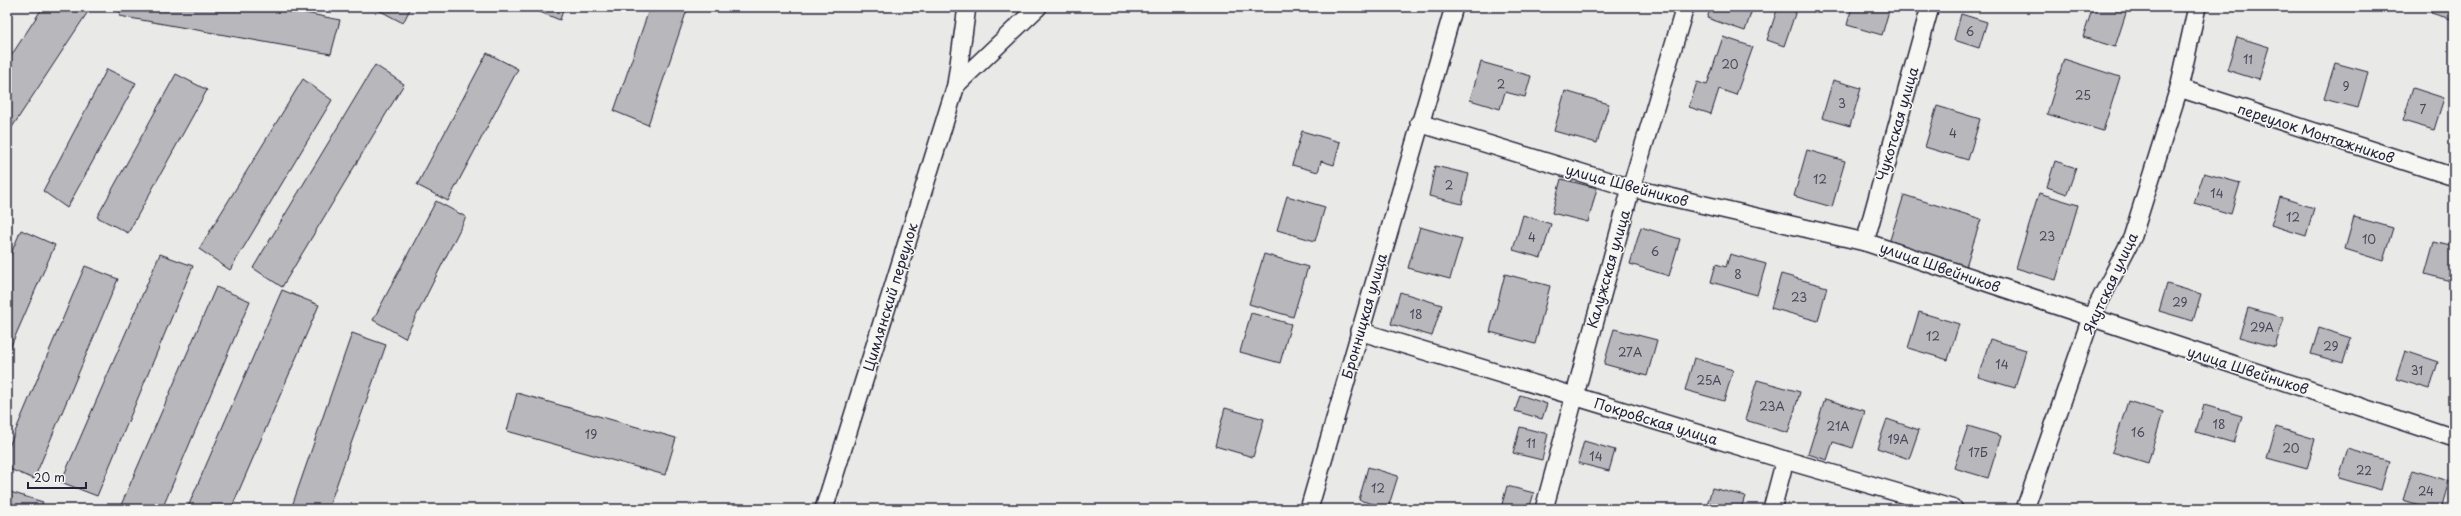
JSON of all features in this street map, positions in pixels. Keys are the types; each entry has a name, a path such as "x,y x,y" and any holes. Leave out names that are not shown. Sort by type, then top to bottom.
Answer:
{"street":[{"name":"Цимлянский переулок","path":"824,509 956,85 967,7"},
{"path":"956,85 1038,7"},
{"name":"Бронницкая улица","path":"1309,509 1419,123 1454,7"},
{"name":"Калужская улица","path":"1544,509 1573,395 1631,188 1685,7"},
{"name":"Чукотская улица","path":"1865,242 1930,7"},
{"name":"Якутская улица","path":"2025,509 2091,318 2132,238 2179,88 2197,7"},
{"name":"переулок Монтажников","path":"2179,88 2454,177"},
{"name":"улица Швейников","path":"1419,123 1631,188 1865,242 2454,438"},
{"name":"Покровская улица","path":"1359,331 1784,460 1954,509"},
{"path":"1772,509 1784,460"}],"building":[{"path":"43,7 91,7 7,135 7,62"},
{"path":"121,7 276,7 340,20 331,54 119,16"},
{"path":"373,7 411,7 403,23"},
{"path":"527,7 564,7 560,20"},
{"path":"650,7 688,7 648,125 614,111"},
{"path":"1711,7 1753,7 1745,31 1707,18"},
{"path":"1778,7 1797,8 1784,46 1767,40"},
{"path":"1852,7 1890,7 1882,35 1847,25"},
{"path":"2093,7 2128,7 2115,47 2083,37"},
{"path":"2433,7 2454,7 2454,20 2431,13"},
{"path":"1961,14 1987,22 1979,48 1954,40"},
{"path":"1723,37 1753,47 1736,95 1719,89 1711,114 1689,107 1697,82 1707,85"},
{"path":"2237,37 2269,47 2259,80 2227,70"},
{"path":"487,53 518,69 448,201 417,185"},
{"path":"2064,59 2120,77 2103,131 2047,114"},
{"path":"1481,62 1531,76 1525,97 1505,92 1500,109 1470,100"},
{"path":"2335,63 2368,72 2358,108 2324,99"},
{"path":"375,65 404,84 282,287 253,268"},
{"path":"107,69 136,83 67,208 43,191"},
{"path":"176,74 207,90 128,233 97,217"},
{"path":"303,79 332,100 230,270 199,249"},
{"path":"1833,80 1861,88 1850,126 1822,118"},
{"path":"2413,88 2444,98 2434,130 2403,121"},
{"path":"1565,91 1609,104 1597,143 1554,131"},
{"path":"1937,106 1980,119 1968,160 1925,147"},
{"path":"1302,131 1340,142 1334,165 1321,161 1318,172 1292,165"},
{"path":"1807,150 1845,161 1832,207 1794,196"},
{"path":"2055,161 2076,168 2067,194 2047,187"},
{"path":"1435,166 1469,174 1462,204 1429,196"},
{"path":"2204,173 2240,183 2231,214 2194,203"},
{"path":"1561,179 1597,188 1588,222 1552,213"},
{"path":"2039,193 2078,205 2056,280 2016,268"},
{"path":"1904,195 1981,219 1966,266 1889,243"},
{"path":"1287,196 1325,207 1315,241 1277,230"},
{"path":"2280,197 2314,208 2306,236 2271,225"},
{"path":"436,201 466,217 405,338 373,320"},
{"path":"1523,215 1551,224 1541,258 1513,250"},
{"path":"2354,217 2393,228 2383,261 2345,249"},
{"path":"1420,227 1462,239 1450,279 1408,268"},
{"path":"1641,227 1680,239 1669,276 1630,264"},
{"path":"21,230 55,245 7,355 7,263"},
{"path":"2434,242 2454,247 2454,282 2425,274"},
{"path":"160,254 193,266 97,496 61,482"},
{"path":"1264,254 1308,267 1293,317 1249,304"},
{"path":"1730,254 1766,264 1757,295 1711,282 1716,264 1726,267"},
{"path":"85,266 118,279 34,479 7,468 7,451"},
{"path":"1505,274 1550,286 1535,344 1490,332"},
{"path":"1781,274 1827,287 1818,321 1771,308"},
{"path":"2167,284 2201,294 2193,321 2159,311"},
{"path":"216,287 250,301 162,509 132,509 121,505"},
{"path":"282,290 319,305 231,509 187,509"},
{"path":"1400,292 1442,305 1432,336 1391,324"},
{"path":"2248,308 2284,318 2275,347 2239,337"},
{"path":"1919,312 1959,324 1948,360 1908,348"},
{"path":"1251,313 1291,324 1280,363 1240,352"},
{"path":"2319,328 2351,338 2343,363 2311,354"},
{"path":"1614,329 1657,340 1647,376 1604,364"},
{"path":"352,333 386,345 328,509 291,509"},
{"path":"1990,339 2026,350 2015,388 1978,377"},
{"path":"2405,351 2438,362 2430,389 2396,379"},
{"path":"1694,358 1733,370 1724,401 1685,390"},
{"path":"1757,380 1800,392 1788,433 1745,420"},
{"path":"517,393 676,438 665,475 507,431"},
{"path":"1520,395 1547,404 1542,419 1515,411"},
{"path":"1825,399 1865,411 1853,448 1833,442 1827,460 1808,454"},
{"path":"2128,401 2163,412 2148,463 2112,452"},
{"path":"2204,405 2242,416 2234,443 2196,432"},
{"path":"1225,408 1264,419 1253,457 1215,446"},
{"path":"1887,419 1919,430 1909,459 1877,448"},
{"path":"1968,426 2001,436 1988,478 1954,468"},
{"path":"1520,427 1548,434 1542,460 1513,453"},
{"path":"2276,427 2315,439 2307,469 2267,458"},
{"path":"1584,441 1615,450 1609,471 1578,463"},
{"path":"2348,449 2389,461 2381,490 2339,478"},
{"path":"1368,467 1398,476 1388,508 1359,500"},
{"path":"2412,470 2449,481 2441,509 2433,509 2403,500"},
{"path":"1507,486 1534,493 1529,509 1501,508"},
{"path":"1712,488 1745,496 1741,509 1706,509"},
{"path":"7,491 43,502 40,509 7,509"}]}
